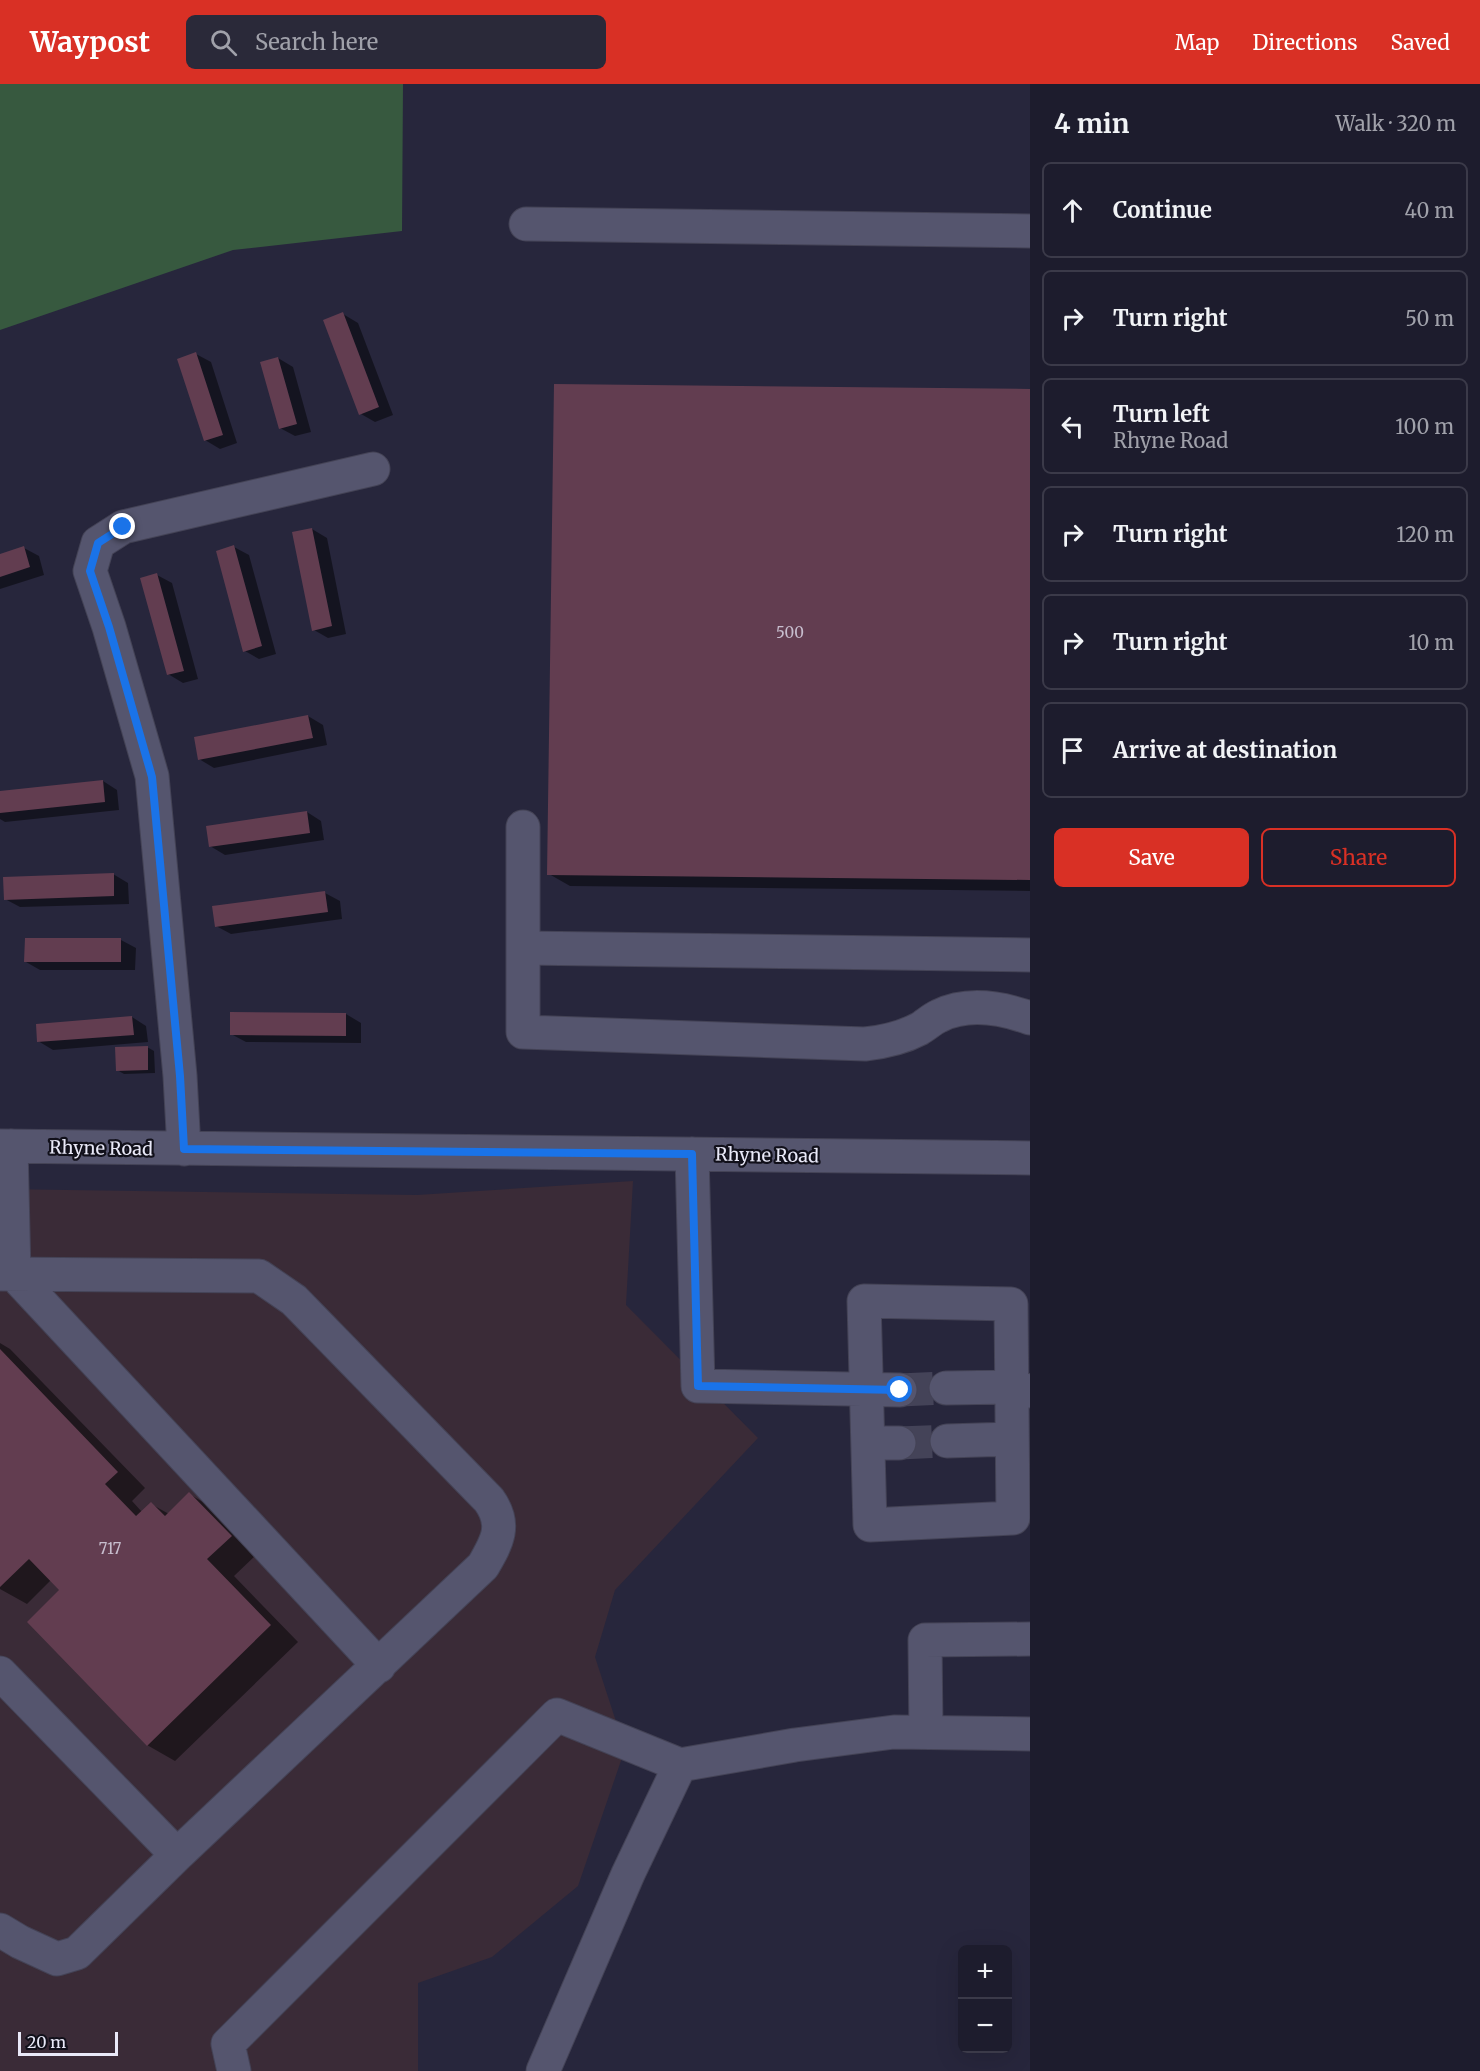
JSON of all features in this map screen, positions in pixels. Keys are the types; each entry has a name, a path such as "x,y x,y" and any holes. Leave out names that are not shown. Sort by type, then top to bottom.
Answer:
{"street":[{"path":"526,224 1030,231"},
{"path":"184,1149 180,1076 152,777 109,627 90,571 98,543 123,527 373,469"},
{"path":"523,827 523,1032 865,1044 891,1041 917,1030 939,1016 958,1010 990,1008 1030,1018"},
{"path":"523,948 1030,955"},
{"path":"6,1146 5,1278 379,1666"},
{"name":"Rhyne Road","path":"6,1146 1030,1158"},
{"path":"692,1154 698,1386 900,1390"},
{"path":"0,1930 57,1959 77,1953 177,1855 483,1566 498,1540 498,1512 489,1500 294,1300 259,1276 5,1278"},
{"path":"864,1301 1011,1304 1021,1389 1012,1440 1013,1518 870,1525 883,1443 866,1391 864,1301"},
{"path":"946,1388 1021,1389"},
{"path":"947,1441 1012,1440"},
{"path":"926,1732 925,1640 1030,1639"},
{"path":"0,1673 177,1855"},
{"path":"234,2071 228,2044 557,1715 680,1765 806,1743 894,1732 1030,1734"},
{"path":"543,2071 628,1874 680,1765"}],"shaded area":[{"path":"633,1181 626,1305 758,1438 615,1590 595,1657 625,1749 578,1886 492,1957 418,1983 418,2071 0,2071 0,1189 417,1195"}],"green space":[{"path":"0,84 403,84 402,231 233,250 0,330"}],"building":[{"path":"343,312 379,407 359,415 323,320"},
{"path":"196,352 223,435 204,441 177,359"},
{"path":"278,357 297,424 279,429 260,362"},
{"path":"554,384 1030,389 1030,880 547,875"},
{"path":"312,528 332,626 312,631 292,532"},
{"path":"234,545 262,646 243,652 216,551"},
{"path":"24,546 30,567 0,577 0,554"},
{"path":"157,573 184,671 167,675 140,578"},
{"path":"308,715 313,738 198,760 194,737"},
{"path":"103,780 105,802 0,813 0,791"},
{"path":"307,811 310,833 209,847 206,826"},
{"path":"114,873 114,896 4,900 3,877"},
{"path":"325,891 328,912 215,927 212,906"},
{"path":"25,938 121,938 121,962 24,962"},
{"path":"230,1012 346,1013 346,1036 230,1035"},
{"path":"132,1016 134,1035 37,1042 36,1024"},
{"path":"148,1046 148,1070 116,1071 115,1047"},
{"path":"0,1349 118,1472 105,1484 136,1516 151,1502 165,1516 189,1492 232,1536 207,1559 271,1625 147,1746 27,1622 59,1590 29,1559 0,1587"}],"tunnel":[{"path":"900,1390 946,1388"},
{"path":"899,1443 947,1441"}],"route":[{"path":"123,527 98,543 90,571 109,627 152,777 180,1076 184,1149 692,1154 698,1386 900,1390"}]}
